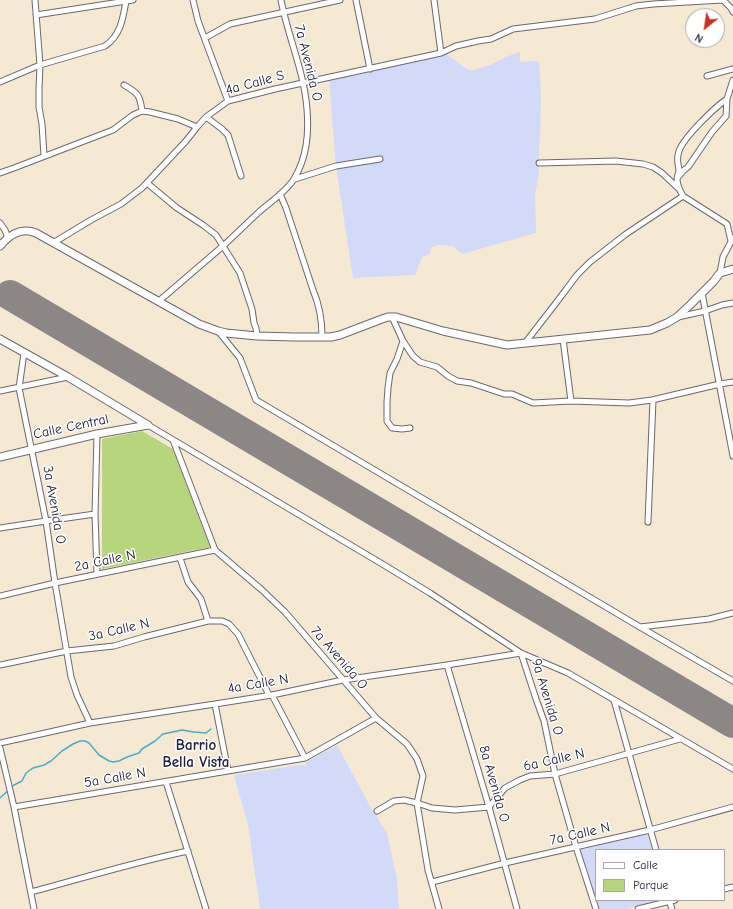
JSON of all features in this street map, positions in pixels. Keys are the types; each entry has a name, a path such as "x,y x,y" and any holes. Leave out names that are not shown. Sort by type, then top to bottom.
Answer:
{"street":[{"path":"35,0 40,65 39,107 42,124 44,156"},
{"path":"36,15 133,0"},
{"path":"192,0 198,21 228,101"},
{"name":"7a Avenida O","path":"280,0 304,83 307,108 308,138 304,155 295,178"},
{"path":"205,38 230,24 340,0"},
{"path":"356,0 370,69"},
{"path":"434,0 441,53"},
{"path":"722,0 731,8 733,12"},
{"name":"4a Calle S","path":"54,243 91,220 121,204 147,184 186,141 197,126 206,117 228,101 274,89 441,53 456,46 478,40 491,39 513,29 595,19 636,6 722,0"},
{"path":"0,82 40,65 105,46 112,42 122,23 126,1"},
{"path":"707,76 733,69"},
{"path":"677,178 688,167 712,132 726,116 727,99 733,80"},
{"path":"124,85 135,92 140,101 142,111"},
{"path":"679,189 677,178 679,170 677,160 679,150 694,130 727,99"},
{"path":"0,172 113,130 133,115 142,111 178,119 197,126"},
{"path":"206,117 228,135 241,176"},
{"path":"158,301 223,246 280,194 295,178 336,166 380,158"},
{"path":"539,164 616,161 643,164 653,167 662,173 679,189 683,196 730,224 732,239 723,257 720,273 713,282 677,317"},
{"path":"147,184 177,208 203,224 216,235 240,273 252,309 257,336"},
{"path":"280,194 317,300 322,318 322,337"},
{"path":"525,343 577,275 590,262 626,234 683,196"},
{"path":"0,223 8,238"},
{"path":"0,246 8,238 20,231 25,230 36,233 199,324 218,332 257,336 331,337 382,319 396,317 443,331 507,345 650,330 677,317 733,303"},
{"path":"720,273 733,269"},
{"path":"702,293 733,456"},
{"path":"392,317 403,341 413,356 420,362 437,367 457,381 471,383 504,394 512,394 533,403 571,401 629,403 653,400 733,382"},
{"path":"218,332 240,358 256,400 640,628 733,681"},
{"path":"0,339 68,377 386,566 521,653 568,673 733,769"},
{"path":"563,339 571,401"},
{"path":"403,341 397,359 390,373 387,421 392,428 410,428"},
{"name":"3a Avenida O","path":"24,353 19,388 46,521 71,677 77,695 90,723"},
{"path":"0,391 68,377"},
{"path":"648,522 653,400"},
{"name":"Calle Central","path":"0,457 97,434 148,425"},
{"path":"97,434 95,514 97,574"},
{"name":"7a Avenida O","path":"173,440 216,550 285,612 376,718 406,744 417,759 423,776 418,803 428,870 439,909"},
{"path":"0,528 95,514"},
{"name":"2a Calle N","path":"0,596 97,574 216,550"},
{"path":"180,558 188,582 201,599 208,622"},
{"path":"640,628 709,619 733,613"},
{"name":"3a Calle N","path":"0,665 67,651 114,646 144,637 208,622 222,621 229,624 238,634 270,695"},
{"name":"4a Calle N","path":"0,743 90,723 270,695 343,680 521,653"},
{"name":"9a Avenida O","path":"521,653 544,720 555,774 596,909"},
{"name":"8a Avenida O","path":"446,665 518,909"},
{"path":"270,695 305,758"},
{"path":"614,700 656,849"},
{"path":"215,704 228,771"},
{"name":"5a Calle N","path":"14,807 305,758 376,718"},
{"name":"6a Calle N","path":"489,807 506,788 530,776 555,774 680,739"},
{"path":"0,748 14,807 34,909"},
{"path":"166,782 206,909"},
{"path":"378,811 394,801 404,800 432,808 455,810 489,807"},
{"name":"7a Calle N","path":"432,882 505,863 650,830 733,807"},
{"path":"31,892 107,870 161,856 188,851"},
{"path":"638,909 667,901"}],"shaded area":[{"path":"444,52 471,71 490,65 520,52 520,62 539,61 541,94 539,172 535,195 536,233 462,254 453,246 439,245 431,247 430,254 422,257 415,275 353,278 336,166 329,81"},
{"path":"337,745 371,808 387,833 397,880 399,909 260,909 248,825 234,775 300,765 306,766 306,762"},
{"path":"647,834 652,849 595,849 595,895 580,850"},
{"path":"597,901 656,901 625,909 600,909"}],"green space":[{"path":"142,431 173,449 210,547 102,569 102,439"}],"waterway":[{"path":"0,798 14,785 22,781 26,773 33,768 51,761 62,751 80,741 89,743 99,755 113,762 139,753 142,749 163,734 182,730 206,733 211,729"}],"runway":[{"path":"10,295 733,723"}],"district":[{"name":"Barrio Bella Vista","path":"196,754"}]}
